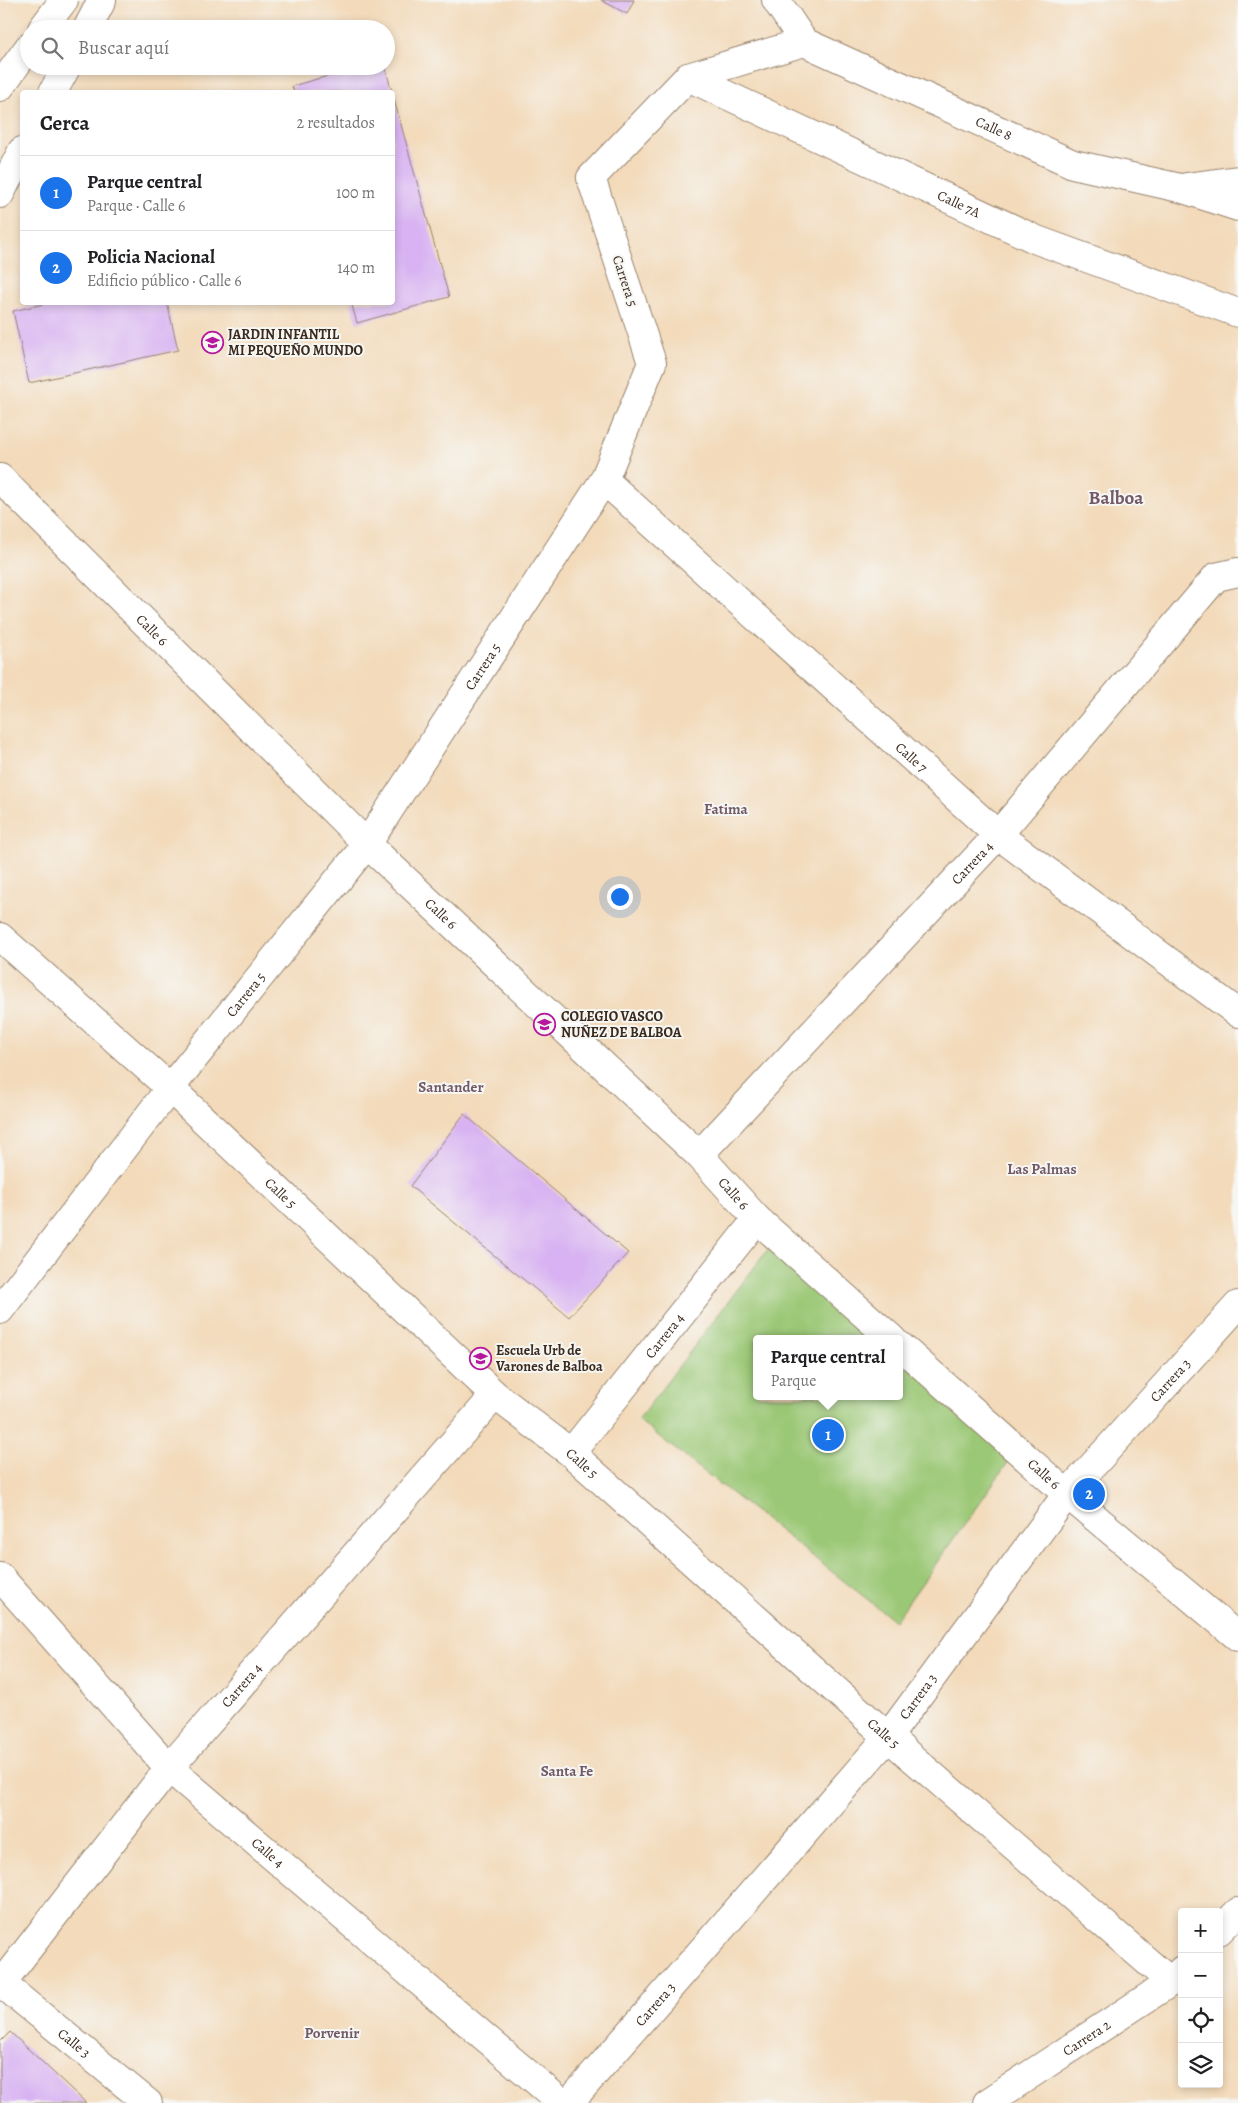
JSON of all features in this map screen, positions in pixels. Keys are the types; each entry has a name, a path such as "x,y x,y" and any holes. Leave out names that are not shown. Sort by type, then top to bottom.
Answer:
{"street":[{"path":"49,20 64,0"},
{"path":"92,20 102,0"},
{"path":"776,0 804,42"},
{"name":"Carrera 5","path":"0,1310 170,1088 367,844 604,480 652,363 591,178 688,77 804,42"},
{"name":"Calle 8","path":"804,42 1073,164 1180,188 1238,207"},
{"path":"0,86 20,59"},
{"path":"55,90 62,75"},
{"name":"Calle 7A","path":"688,77 1037,240 1238,312"},
{"path":"0,194 20,155"},
{"path":"1180,188 1238,180"},
{"name":"Calle 6","path":"0,478 367,844 700,1155 757,1219 888,1335"},
{"name":"Calle 7","path":"604,480 998,834 1238,1012"},
{"name":"Carrera 4","path":"700,1155 998,834 1216,577 1238,572"},
{"name":"Calle 5","path":"0,937 170,1088 495,1395 571,1453 888,1737 1176,1976"},
{"name":"Carrera 4","path":"571,1453 757,1219"},
{"name":"Carrera 3","path":"569,2103 888,1737 1067,1494 1238,1304"},
{"name":"Calle 6","path":"903,1349 1067,1494 1238,1637"},
{"name":"Carrera 4","path":"0,1983 169,1768 495,1395"},
{"name":"Calle 4","path":"0,1577 169,1768 562,2103"},
{"path":"1223,1927 1238,1912"},
{"name":"Carrera 2","path":"988,2103 1176,1976"},
{"name":"Calle 3","path":"0,1983 148,2103"}],"green space":[{"path":"772,1244 879,1335 753,1335 753,1400 903,1400 903,1355 1017,1450 895,1621 638,1420"}],"building":[{"path":"601,0 634,0 627,14"},
{"path":"332,75 387,75 391,90 293,90 292,86"},
{"path":"395,103 449,297 357,323 352,305 395,305"},
{"path":"39,305 168,305 178,350 29,383 13,311"},
{"path":"464,1114 628,1253 569,1317 410,1186"},
{"path":"10,2032 86,2103 0,2103 0,2042"}],"place":[{"name":"JARDIN INFANTIL MI PEQUEÑO MUNDO","path":"212,342"},
{"name":"COLEGIO VASCO NUÑEZ DE BALBOA","path":"545,1024"},
{"name":"Escuela Urb de Varones de Balboa","path":"480,1358"},
{"name":"Parque central","path":"828,1435"},
{"name":"Policia Nacional","path":"1089,1494"}],"district":[{"name":"Balboa","path":"1116,498"},
{"name":"Fatima","path":"726,809"},
{"name":"Santander","path":"451,1087"},
{"name":"Las Palmas","path":"1042,1169"},
{"name":"Santa Fe","path":"567,1771"},
{"name":"Porvenir","path":"332,2033"}]}
